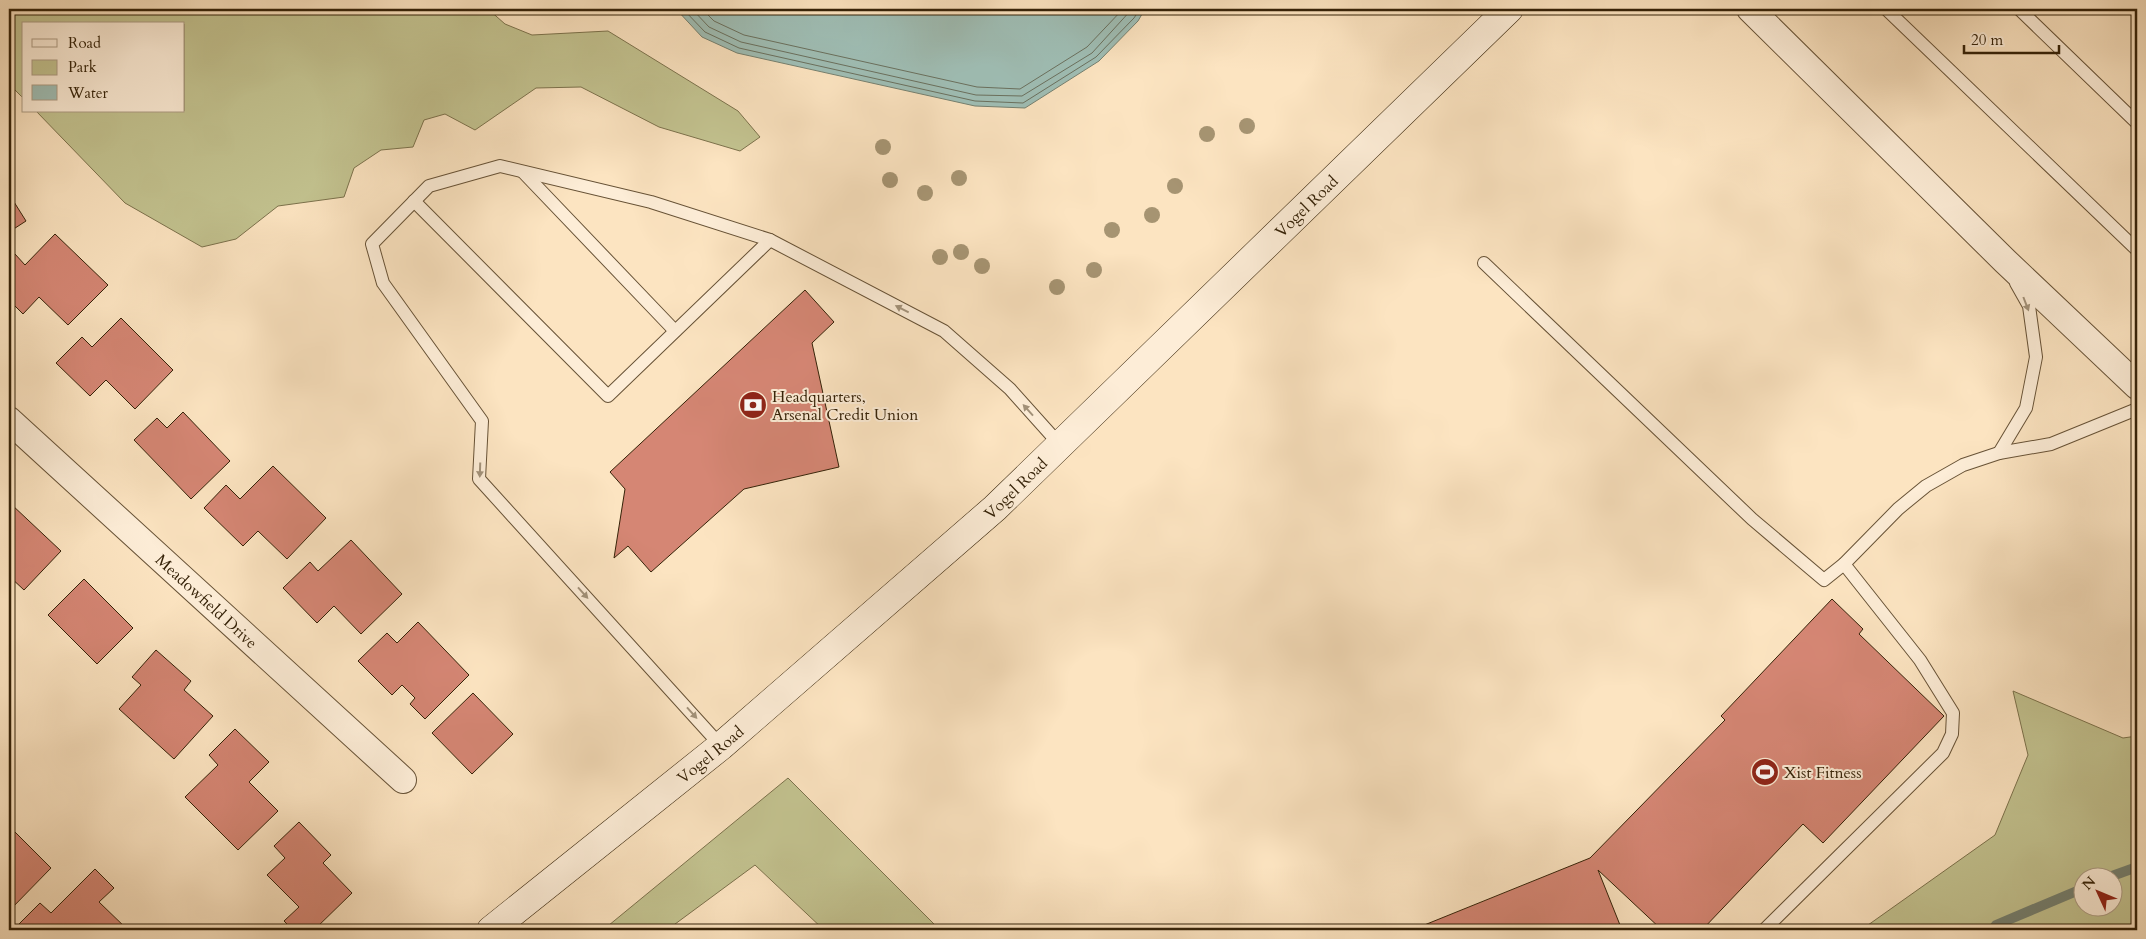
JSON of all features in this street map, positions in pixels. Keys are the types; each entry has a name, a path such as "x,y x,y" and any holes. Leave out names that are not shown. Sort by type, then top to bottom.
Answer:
{"main road":[{"name":"Vogel Road","path":"491,930 721,746 931,565 1061,446 1509,9"}],"street":[{"path":"1750,9 2005,261 2137,386"},
{"name":"Meadowfield Drive","path":"9,420 403,780"}],"lane":[{"path":"1886,9 2137,250"},
{"path":"2019,9 2137,123"},
{"path":"721,746 479,479 482,422 383,283 372,244 429,186 500,166 651,202 770,240 944,331 1010,389 1061,446"},
{"path":"522,172 675,331"},
{"path":"414,202 608,396 770,240"},
{"path":"1999,453 2026,408 2036,358 2028,306 2005,261"},
{"path":"1484,264 1752,519 1824,580 1844,564 1898,509 1926,486 1964,464 1999,453 2051,444 2137,409"},
{"path":"1764,930 1944,753 1952,734 1953,713 1920,660 1844,564"}],"green space":[{"path":"9,9 488,9 505,24 532,35 608,31 738,111 760,137 740,151 659,127 581,87 536,88 475,130 445,114 424,120 413,147 381,150 354,168 344,197 278,206 236,239 202,247 125,203 37,112 185,112 185,22 22,22 22,97 9,84"},
{"path":"2013,691 2123,738 2137,736 2137,922 2132,924 2129,930 1861,930 1995,835 2028,755"},
{"path":"788,778 940,930 824,930 755,865 667,930 603,930"}],"water":[{"path":"676,9 1145,9 1138,21 1099,61 1025,108 975,106 737,53 702,37"}],"building":[{"path":"9,194 26,221 9,232"},
{"path":"55,234 108,285 68,325 39,297 23,314 9,300 9,260 15,254 25,265"},
{"name":"Headquarters, Arsenal Credit Union","path":"805,290 834,322 812,343 839,467 744,489 651,572 628,546 614,558 625,489 610,472"},
{"path":"121,318 173,370 135,409 106,380 90,396 56,363 82,337 92,347"},
{"path":"183,412 230,461 191,499 134,440 157,418 167,428"},
{"path":"273,466 326,518 287,559 258,531 243,546 204,508 226,485 240,499"},
{"path":"11,504 61,551 24,590 9,576 9,506"},
{"path":"351,540 402,594 361,634 334,606 317,623 283,588 310,562 318,571"},
{"path":"84,579 133,628 97,664 48,615"},
{"path":"1832,599 1863,629 1859,634 1944,716 1823,843 1803,824 1702,930 1662,930 1598,870 1622,930 1412,930 1590,858 1725,720 1721,716"},
{"path":"418,622 469,675 425,719 410,704 415,698 402,685 392,695 358,661 387,633 397,643"},
{"path":"156,650 191,681 184,690 213,716 174,759 119,709 141,685 132,677"},
{"path":"473,693 513,734 472,774 432,733"},
{"path":"235,729 269,762 249,782 278,811 238,850 185,797 218,765 209,755"},
{"path":"299,822 331,855 323,863 352,893 314,930 293,930 284,921 299,907 267,875 285,858 274,846"},
{"path":"9,826 51,868 9,911"},
{"path":"95,869 114,888 99,902 128,930 17,930 15,928 40,903 51,913"}],"waterway":[{"path":"2124,872 2137,867"},
{"path":"1992,930 1996,925 2074,892"}],"place":[{"name":"Headquarters, Arsenal Credit Union","path":"753,405"},
{"name":"Xist Fitness","path":"1765,772"}]}
